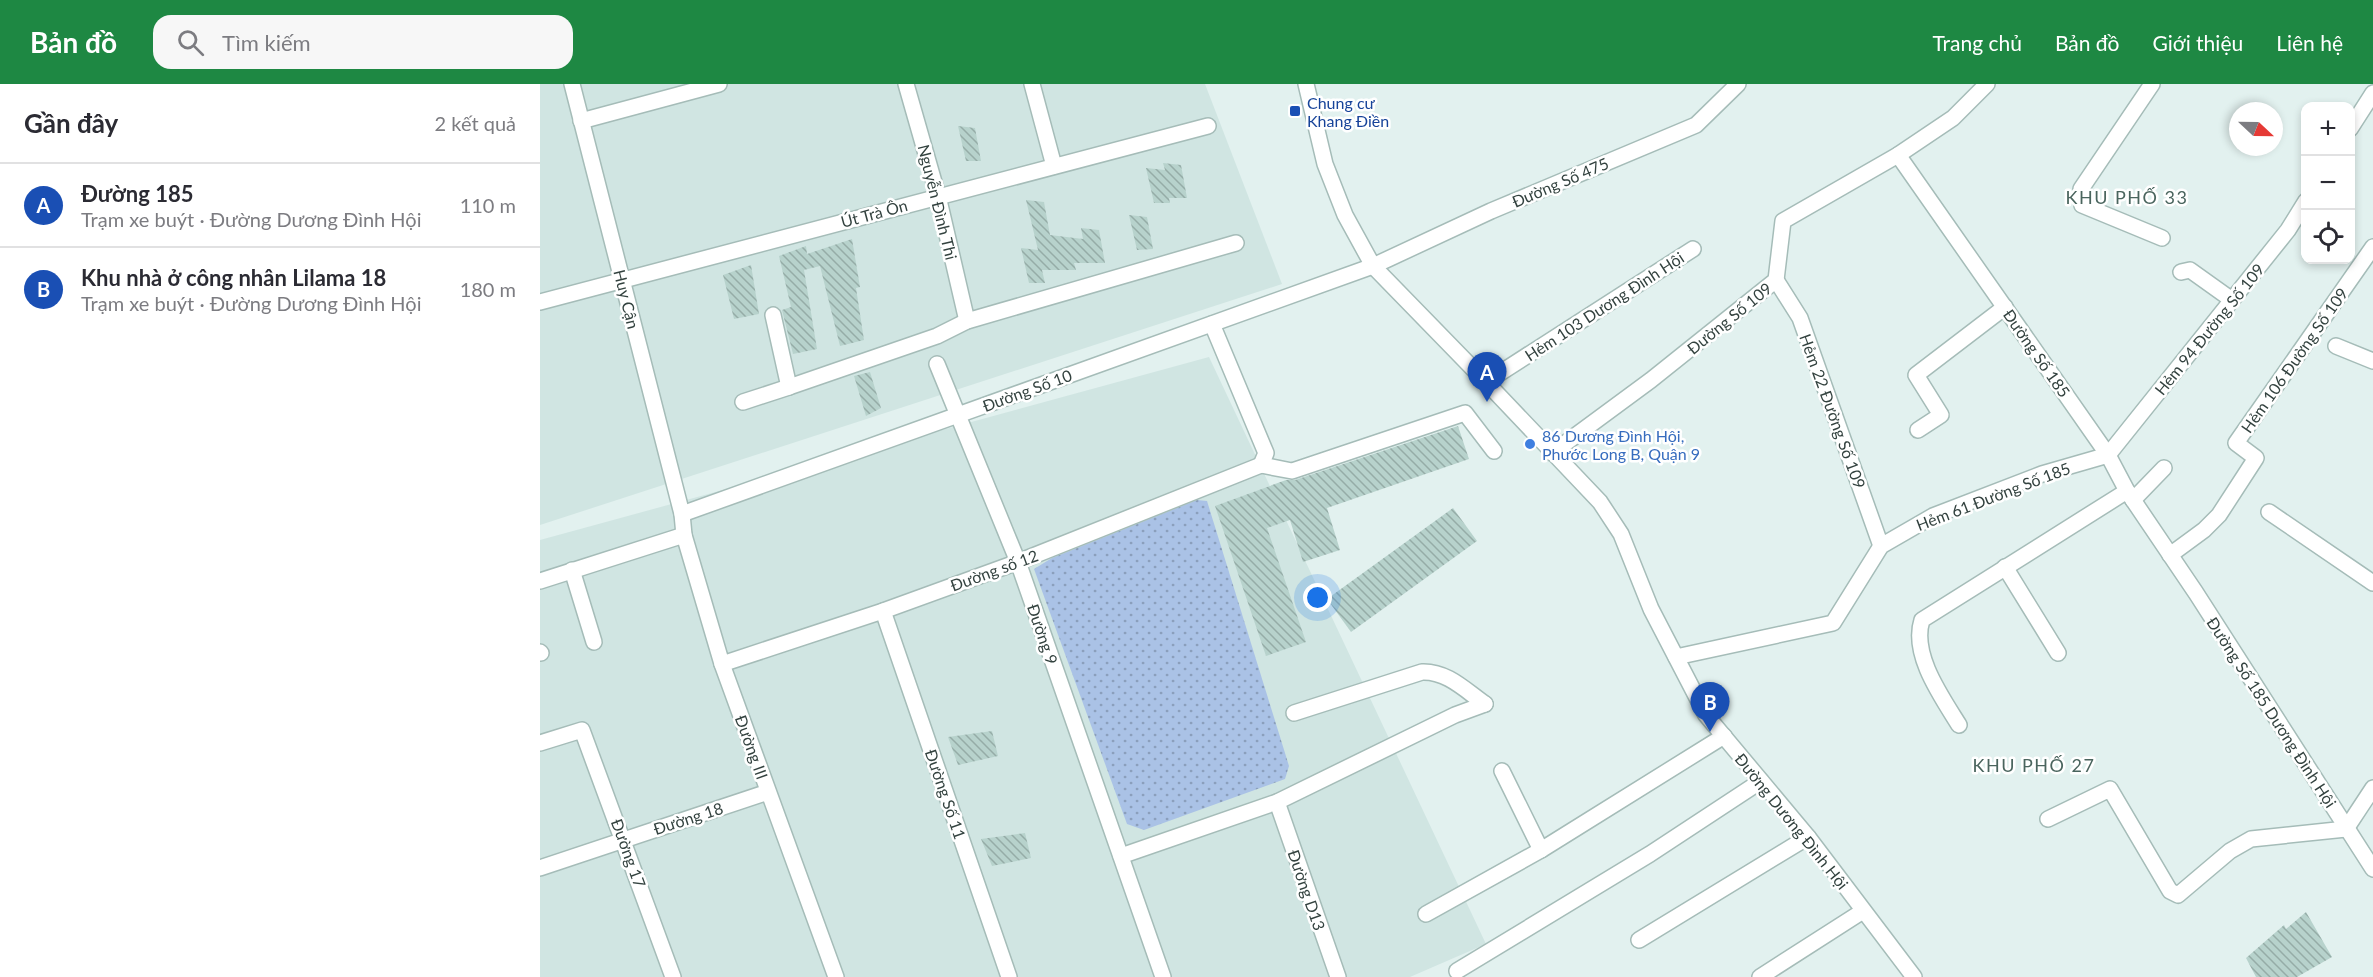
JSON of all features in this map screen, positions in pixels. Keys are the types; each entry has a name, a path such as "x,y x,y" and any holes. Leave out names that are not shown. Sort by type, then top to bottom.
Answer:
{"street":[{"name":"Huy Cận","path":"572,84 682,514"},
{"path":"581,121 719,84"},
{"name":"Nguyễn Đình Thi","path":"906,84 938,196 967,321"},
{"path":"1032,84 1054,166"},
{"name":"Đường Dương Đình Hội","path":"1306,84 1325,164 1345,215 1373,266 1600,502 1621,534 1651,609 1706,715 1808,837 1914,977"},
{"name":"Đường Số 475","path":"1373,266 1491,211 1696,125 1738,84"},
{"name":"Đường Số 109","path":"1552,453 1651,381 1776,280 1783,221 1898,154 1953,118 1987,84"},
{"path":"2152,84 2081,189 2082,205 2162,238"},
{"path":"2355,121 2373,93"},
{"name":"Út Trà Ôn","path":"540,302 1208,126"},
{"name":"Đường Số 185","path":"1898,154 2108,455 2130,495 2170,555"},
{"name":"Hẻm 94 Đường Số 109","path":"2108,455 2288,230 2301,209"},
{"path":"743,402 937,336 967,321 1236,243"},
{"name":"Hẻm 106 Đường Số 109","path":"2170,555 2205,530 2219,515 2256,458 2236,443 2373,247"},
{"name":"Hẻm 103 Dương Đình Hội","path":"1486,382 1693,249"},
{"name":"Đường Số 10","path":"682,514 1373,266"},
{"path":"2181,272 2190,270 2232,300"},
{"name":"Hẻm 22 Đường Số 109","path":"1776,280 1800,318 1881,546"},
{"path":"1918,430 1941,415 1916,375 2005,307"},
{"path":"773,315 789,387"},
{"path":"1212,324 1266,453 1261,465 1292,471 1465,413 1494,451"},
{"path":"2336,346 2373,361"},
{"name":"Đường 9","path":"937,364 1018,562 1163,977"},
{"name":"Hẻm 61 Đường Số 185","path":"1881,546 1933,516 2042,474 2108,455"},
{"name":"Đường số 12","path":"722,664 883,611 1018,562 1261,465"},
{"path":"1959,725 1931,681 1918,633 1922,620 2005,567 2130,495 2164,468"},
{"path":"2269,512 2373,583"},
{"name":"Đường III","path":"682,514 684,535 722,664 836,977"},
{"path":"540,581 684,535"},
{"path":"1676,657 1833,622 1881,546"},
{"name":"Đường Số 185 Dương Đình Hội","path":"2170,555 2373,868"},
{"path":"2005,567 2058,653"},
{"path":"572,570 594,642"},
{"name":"Đường Số 11","path":"883,611 1009,977"},
{"path":"1121,856 1277,802 1455,715 1485,704 1448,677 1432,671 1422,672 1294,713"},
{"name":"Đường 17","path":"540,743 582,730 673,977"},
{"path":"1426,914 1541,850 1724,736"},
{"path":"1502,771 1541,850"},
{"path":"1457,971 1650,854 1761,781"},
{"path":"2048,819 2110,789 2170,891 2178,895 2230,851 2251,839 2346,828 2369,807 2373,788"},
{"name":"Đường 18","path":"540,868 768,792"},
{"name":"Đường D13","path":"1277,802 1338,977"},
{"path":"1639,940 1808,837"},
{"path":"1760,977 1863,911"}],"shaded area":[{"path":"540,84 1205,84 1282,284 540,525"},
{"path":"1209,357 1486,944 1410,977 540,977 540,540"},
{"path":"1197,500 1207,501 1289,766 1285,779 1144,830 1127,824 1034,569 1052,558"}],"building":[{"path":"958,126 975,128 981,161 966,161"},
{"path":"1163,163 1181,165 1187,198 1169,198 1170,203 1154,203 1146,168 1165,170"},
{"path":"1026,200 1044,202 1050,235 1083,239 1081,228 1099,230 1105,263 1074,263 1076,270 1042,270 1045,283 1029,283 1021,248 1038,250"},
{"path":"1129,215 1147,217 1153,249 1137,250"},
{"path":"852,239 860,287 856,288 864,340 840,346 820,266 804,270 817,349 793,354 782,310 791,307 779,256 806,246 807,254"},
{"path":"751,265 759,314 734,319 723,275"},
{"path":"870,372 881,408 866,416 854,376"},
{"path":"1458,426 1469,459 1327,508 1340,550 1303,562 1290,520 1267,528 1306,642 1266,656 1215,506 1286,480 1295,480"},
{"path":"1453,508 1477,541 1351,632 1327,599"},
{"path":"992,731 998,756 958,765 948,737"},
{"path":"1025,833 1031,858 992,866 981,839"},
{"path":"2306,912 2332,957 2297,977 2256,977 2246,958 2284,925 2286,929"}],"place":[{"name":"Chung cư Khang Điền","path":"1295,111"},
{"name":"Đường 185","path":"1487,402"},
{"name":"86 Dương Đình Hội, Phước Long B, Quận 9","path":"1530,444"},
{"name":"Khu nhà ở công nhân Lilama 18","path":"1710,732"}],"district":[{"name":"KHU PHỐ 33","path":"2127,197"},
{"name":"KHU PHỐ 27","path":"2034,765"}]}
